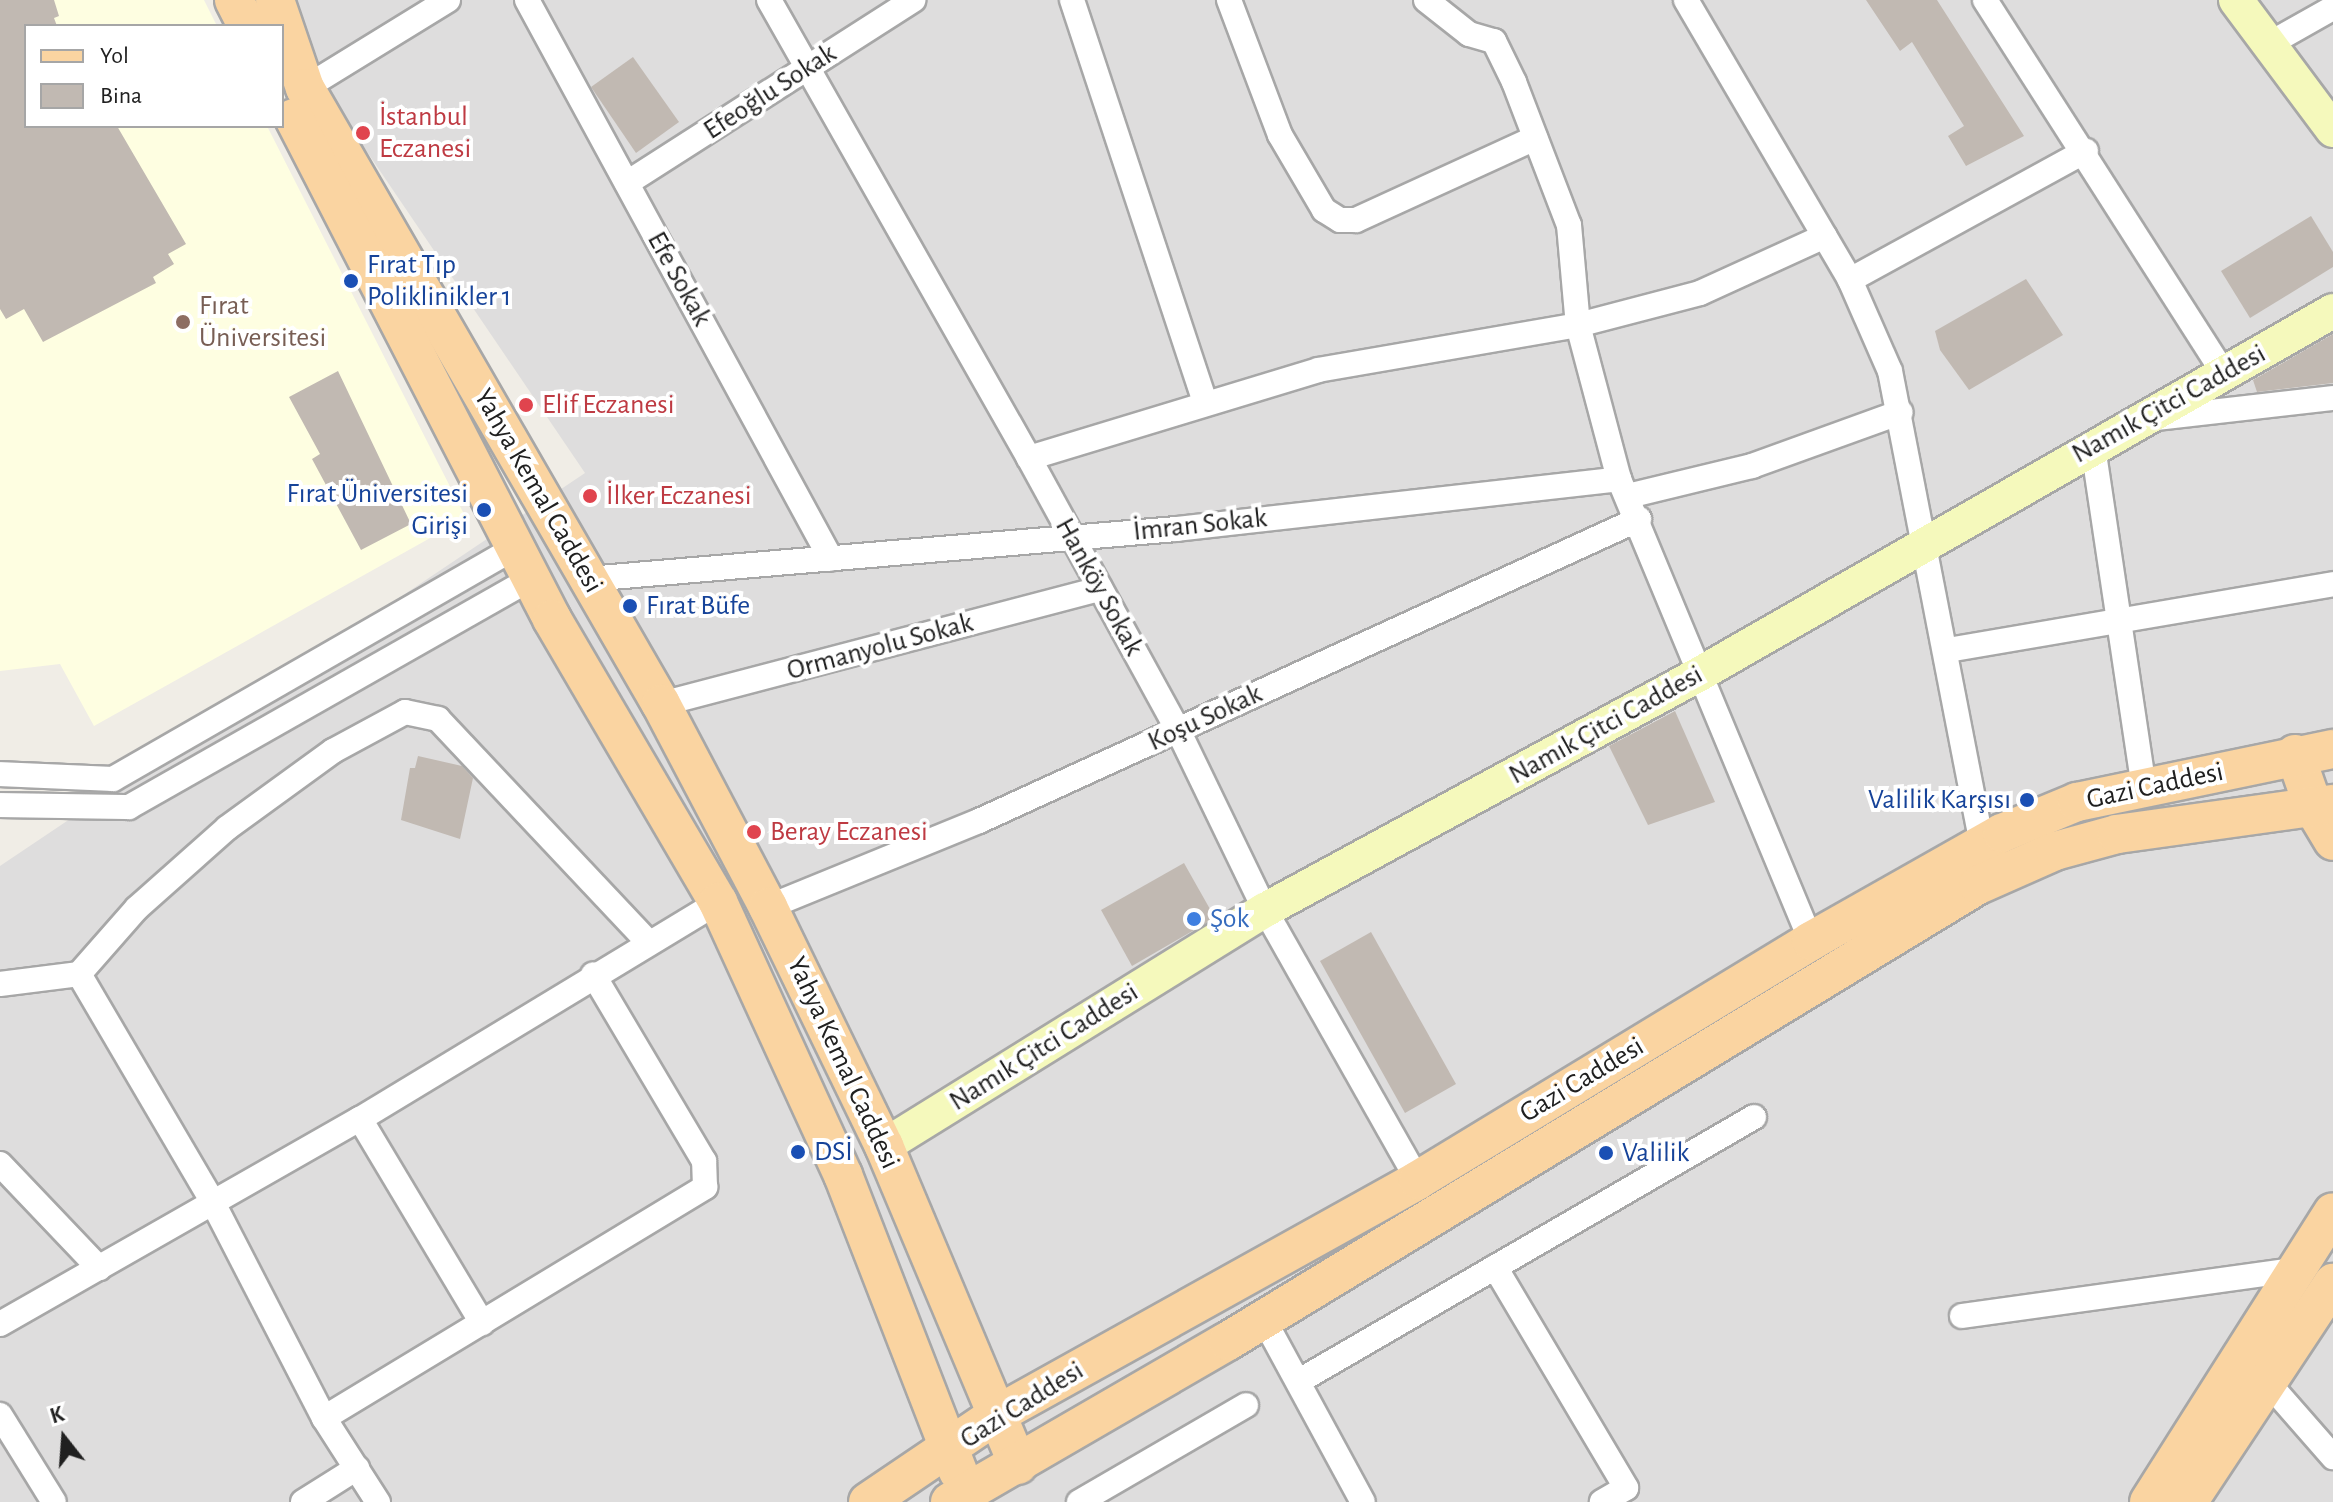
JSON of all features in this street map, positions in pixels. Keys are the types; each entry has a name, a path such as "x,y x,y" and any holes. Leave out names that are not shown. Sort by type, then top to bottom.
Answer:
{"main road":[{"path":"234,0 246,24"},
{"name":"Yahya Kemal Caddesi","path":"275,0 280,24"},
{"name":"Yahya Kemal Caddesi","path":"284,43 294,91 524,563 718,902 843,1175 950,1451 958,1497"},
{"name":"Yahya Kemal Caddesi","path":"294,91 661,704 768,907 884,1146 1018,1465"},
{"name":"Gazi Caddesi","path":"868,1502 950,1451 998,1414 1418,1180 1811,941 1982,844 2077,802 2144,790 2295,754 2333,749"},
{"path":"2295,754 2327,818"},
{"name":"Gazi Caddesi","path":"958,1497 1018,1465 1263,1318 1978,885 2055,851 2117,834 2327,818"},
{"path":"2149,1502 2293,1270 2333,1212"},
{"path":"2188,1502 2270,1385 2333,1283"}],"street":[{"path":"294,91 448,0"},
{"name":"Efe Sokak","path":"527,0 831,559"},
{"name":"Hanköy Sokak","path":"769,0 1029,458 1178,730 1265,910 1418,1180"},
{"name":"Efeoğlu Sokak","path":"627,183 913,0"},
{"path":"1072,0 1205,402"},
{"path":"1229,0 1280,135 1324,210 1340,220 1356,220 1535,138"},
{"path":"1426,0 1469,34 1494,41 1535,138 1569,225 1578,325 1624,488 1703,672 1811,941"},
{"path":"1686,0 1825,236 1873,325 1901,412 1982,844"},
{"path":"1985,0 2086,151 2224,373"},
{"path":"2236,0 2333,130"},
{"path":"2269,44 2333,8"},
{"path":"1850,280 2086,151"},
{"path":"1029,458 1318,370 1578,325 1700,293 1825,236"},
{"name":"Namık Çitci Caddesi","path":"884,1146 1265,910 1703,672 2333,311"},
{"path":"2142,420 2333,398"},
{"name":"İmran Sokak","path":"588,579 1624,488 1752,466 1901,412"},
{"path":"2093,447 2122,621 2144,790"},
{"name":"Koşu Sokak","path":"768,907 979,821 1639,519"},
{"path":"0,774 113,779 524,563"},
{"path":"0,805 129,807 524,563"},
{"path":"1948,650 2333,584"},
{"name":"Ormanyolu Sokak","path":"661,704 1100,589"},
{"path":"0,984 79,974 147,898 227,828 333,751 405,712 438,719 648,942"},
{"path":"0,1324 360,1119 593,974 718,902"},
{"path":"79,974 212,1201 324,1418 378,1502"},
{"path":"324,1418 705,1187 704,1161 593,974"},
{"path":"1299,1381 1754,1117"},
{"path":"360,1119 482,1323"},
{"path":"0,1164 99,1268"},
{"path":"1495,1267 1626,1488 1602,1502"},
{"path":"1962,1316 2293,1270"},
{"path":"1263,1318 1363,1502"},
{"path":"2270,1385 2333,1457"},
{"path":"1079,1502 1246,1405"},
{"path":"0,1415 54,1502"},
{"path":"303,1502 357,1468"}],"shaded area":[{"name":"Fırat Üniversitesi","path":"0,0 204,0 216,24 24,24 24,128 268,128 466,518 94,726 60,664 0,671"},
{"path":"264,0 2333,0 2333,1502 0,1502 0,866 585,473 284,29 284,24 280,24"}],"building":[{"path":"0,0 54,0 59,16 54,18 56,24 24,24 24,128 118,128 186,244 168,254 174,264 153,277 156,283 43,342 24,309 6,319 0,309"},
{"path":"1866,0 1937,0 2024,136 1966,166 1948,136 1964,126 1912,42 1900,51"},
{"path":"633,57 679,122 636,153 591,87"},
{"path":"2311,216 2333,252 2333,267 2250,318 2221,271"},
{"path":"2026,279 2063,335 1969,390 1940,350 1935,331"},
{"path":"2333,334 2333,383 2257,392 2253,380"},
{"path":"338,371 411,524 361,550 312,459 320,454 289,397"},
{"path":"1675,711 1715,802 1648,825 1609,746"},
{"path":"418,756 462,766 473,778 460,839 401,820 410,768 415,768"},
{"path":"1184,863 1215,918 1132,966 1101,910"},
{"path":"1371,932 1456,1084 1405,1113 1320,961"}],"place":[{"name":"İstanbul Eczanesi","path":"363,133"},
{"name":"Fırat Tıp Poliklinikler 1","path":"351,281"},
{"name":"Fırat Üniversitesi","path":"183,322"},
{"name":"Elif Eczanesi","path":"526,405"},
{"name":"İlker Eczanesi","path":"590,496"},
{"name":"Fırat Üniversitesi Girişi","path":"484,510"},
{"name":"Fırat Büfe","path":"630,606"},
{"name":"Valilik Karşısı","path":"2027,800"},
{"name":"Beray Eczanesi","path":"754,832"},
{"name":"Şok","path":"1194,919"},
{"name":"DSİ","path":"798,1152"},
{"name":"Valilik","path":"1606,1153"}]}
